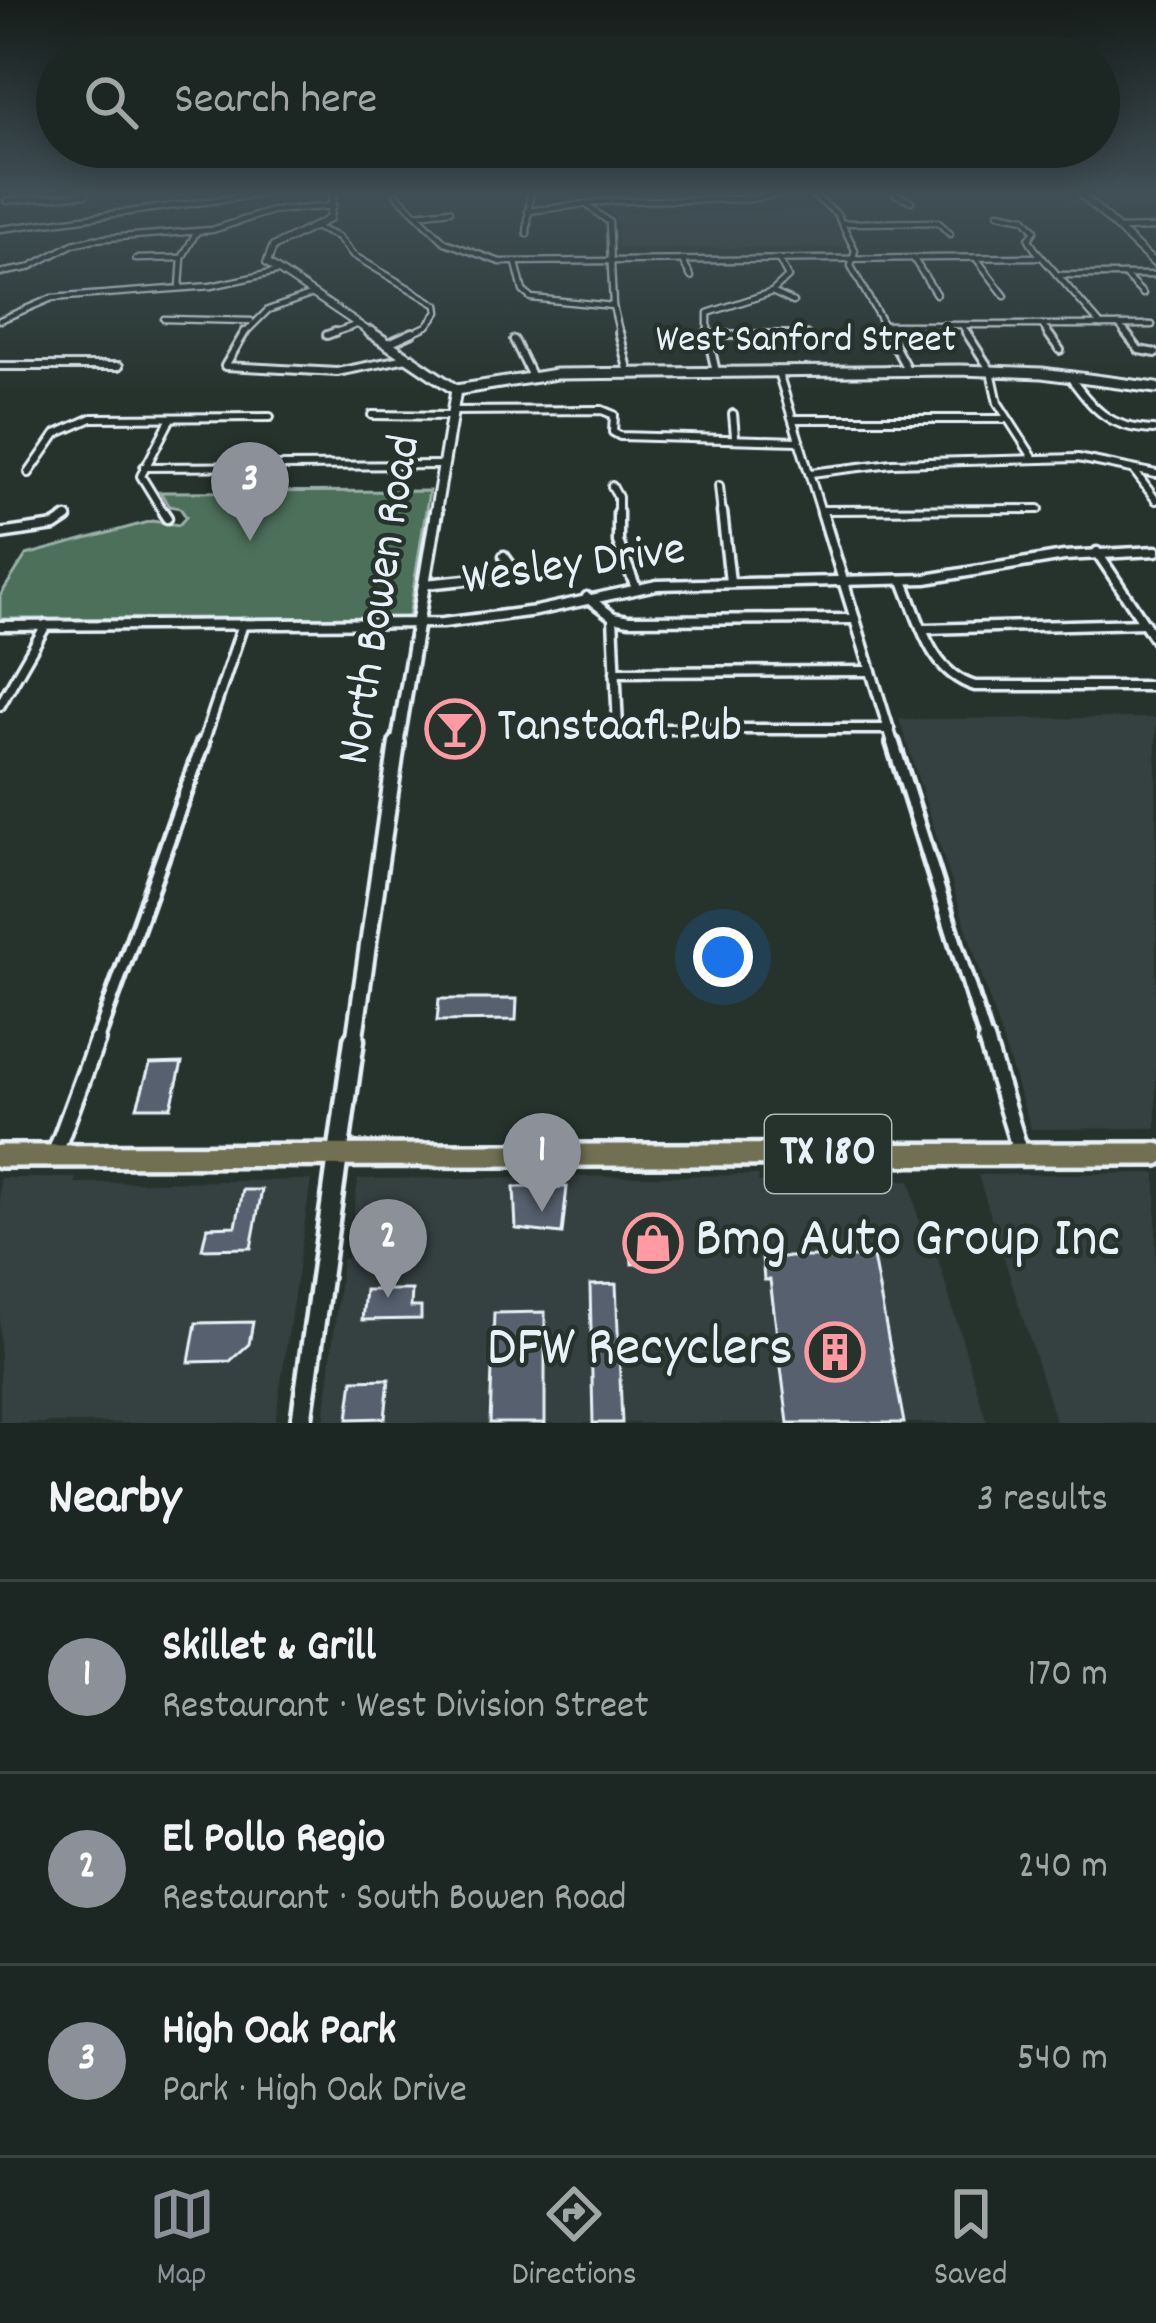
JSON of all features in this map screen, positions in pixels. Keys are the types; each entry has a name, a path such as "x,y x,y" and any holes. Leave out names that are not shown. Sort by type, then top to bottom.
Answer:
{"main road":[{"name":"TX 180","path":"0,1156 1156,1154"}],"street":[{"path":"0,273 42,260"},
{"path":"180,287 182,260"},
{"path":"266,260 276,272"},
{"path":"362,260 437,305 438,312 428,326 389,343"},
{"path":"508,260 593,260"},
{"path":"612,260 614,306 629,373"},
{"path":"682,260 691,277"},
{"path":"716,372 705,321 711,310 772,292 788,277 779,260"},
{"path":"852,260 851,266 908,371"},
{"path":"915,260 936,294"},
{"path":"978,260 1005,296"},
{"path":"1044,260 1101,325"},
{"path":"517,262 523,291 531,298 614,306"},
{"path":"0,320 52,298 230,283 276,272"},
{"name":"North Bowen Road","path":"276,272 456,390 336,1155 301,1423"},
{"path":"1057,275 1156,274"},
{"path":"1124,275 1143,294"},
{"path":"772,292 793,302"},
{"path":"313,294 266,308 250,321 225,366 337,372 412,357"},
{"path":"164,319 250,321"},
{"path":"328,334 359,324"},
{"path":"884,325 1152,325"},
{"path":"962,325 991,371 1007,419 1034,459"},
{"path":"1042,325 1060,350"},
{"path":"1119,325 1139,350 1156,353"},
{"path":"708,335 806,335"},
{"path":"514,340 532,377"},
{"path":"0,366 119,366"},
{"name":"West Sanford Street","path":"456,390 532,377 908,371 1069,376 1156,388"},
{"path":"778,372 1022,1154"},
{"path":"1069,376 1104,423 1154,430"},
{"path":"372,415 602,410 614,415 613,432 620,436 798,441"},
{"path":"733,414 735,436"},
{"path":"28,473 56,434 78,422 106,416 269,417"},
{"path":"166,518 142,482 144,467 171,418"},
{"path":"793,419 1007,419"},
{"path":"811,473 843,472 870,464 1090,459 1156,474"},
{"path":"144,467 444,465"},
{"path":"1135,472 1156,500"},
{"path":"612,485 618,497 618,542 636,588"},
{"path":"719,486 730,582"},
{"path":"821,510 1040,509"},
{"path":"0,534 55,526 67,518"},
{"name":"Wesley Drive","path":"0,626 419,623 514,615 636,588 903,581 1097,553 1156,551"},
{"path":"1097,553 1156,641"},
{"path":"424,584 506,576 514,570 505,556"},
{"path":"903,581 941,669 965,684 1156,686"},
{"path":"587,597 613,617 855,619"},
{"path":"613,617 618,729"},
{"path":"925,629 1144,623"},
{"path":"54,1156 168,847 243,624"},
{"path":"0,705 46,626"},
{"path":"615,672 871,670"},
{"path":"598,729 889,729"}],"shaded area":[{"path":"1156,718 1156,1128 1031,1129 899,719"},
{"path":"1156,1173 1156,1423 1056,1423 978,1175"},
{"path":"759,1175 758,1182 910,1181 923,1239 932,1239 987,1423 324,1423 342,1259 347,1259 358,1179"},
{"path":"0,1178 76,1178 75,1183 311,1180 275,1423 0,1423"}],"green space":[{"path":"429,491 409,617 0,619 0,596 26,555 152,521 179,525 186,517 180,508 169,506 160,492"}],"building":[{"path":"439,999 517,999 516,1020 437,1021"},
{"path":"182,1063 171,1107 137,1107 150,1064"},
{"path":"514,1187 567,1187 562,1234 516,1229"},
{"path":"243,1190 262,1190 251,1248 202,1249 207,1227 236,1226"},
{"name":"Bmg Auto Group Inc","path":"674,1232 676,1253 667,1253 668,1263 632,1264 630,1233"},
{"name":"DFW Recyclers","path":"762,1257 873,1257 904,1423 788,1423 770,1280 764,1280"},
{"path":"616,1284 622,1423 593,1423 590,1285"},
{"path":"365,1290 412,1290 411,1307 421,1307 421,1319 362,1320"},
{"path":"545,1312 545,1423 490,1423 494,1313"},
{"path":"253,1322 249,1344 230,1361 189,1362 196,1323"},
{"path":"389,1379 385,1418 348,1419 353,1380"}],"place":[{"name":"High Oak Park","path":"250,541"},
{"name":"Tanstaafl Pub","path":"455,729"},
{"name":"Skillet & Grill","path":"542,1212"},
{"name":"Bmg Auto Group Inc","path":"653,1243"},
{"name":"El Pollo Regio","path":"388,1298"},
{"name":"DFW Recyclers","path":"835,1352"}]}
